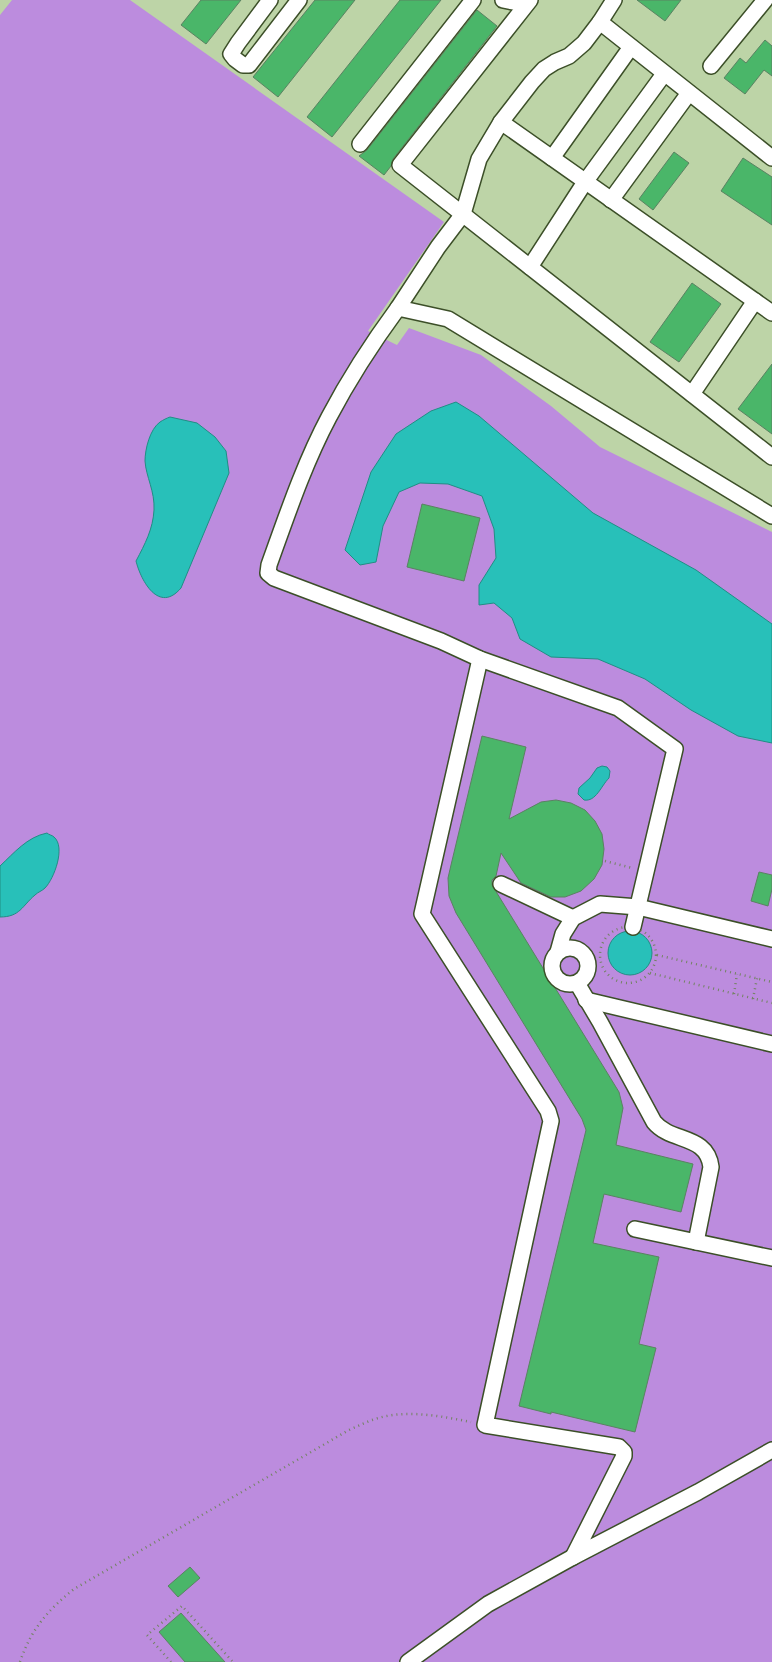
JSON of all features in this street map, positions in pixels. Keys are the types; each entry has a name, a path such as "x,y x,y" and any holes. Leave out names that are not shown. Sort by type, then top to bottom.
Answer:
{"street":[{"path":"270,0 232,54 243,65 249,64 299,0"},
{"path":"360,144 473,0"},
{"path":"503,0 512,2 514,0"},
{"path":"530,0 400,165 772,458"},
{"path":"614,0 600,22 576,51 544,69 501,122 479,159 463,214 438,247 383,329 329,417 306,466 287,514 269,565 268,573 274,578 441,641 480,658 618,708 675,749 633,927"},
{"path":"711,66 765,0"},
{"path":"600,22 772,158"},
{"path":"552,158 631,47"},
{"path":"530,267 585,182 664,74"},
{"path":"612,200 689,93"},
{"path":"501,122 772,313"},
{"path":"692,394 755,301"},
{"path":"398,308 448,319 772,516"},
{"path":"480,658 422,914 548,1111 551,1122 485,1425 619,1447 624,1452 624,1456 573,1556"},
{"path":"501,884 573,918"},
{"path":"558,952 574,948 584,954 589,965 588,971 582,980 577,983 566,984 556,978 553,974 552,962 558,952 563,934 573,918 600,904 638,907 772,939"},
{"path":"577,983 654,1122 668,1132 704,1148 710,1156 711,1166 696,1242"},
{"path":"586,1000 772,1044"},
{"path":"635,1229 772,1258"},
{"path":"408,1662 488,1604 573,1556 698,1492 772,1450"}],"path":[{"path":"605,862 646,872"},
{"path":"622,927 633,927 643,930 649,935 656,948 657,955 656,963 650,973 642,980 635,982 620,982 608,974 600,961 601,946 609,934 622,927"},
{"path":"657,955 772,982"},
{"path":"650,973 772,1003"},
{"path":"734,994 737,974"},
{"path":"753,999 757,978"},
{"path":"20,1662 32,1634 44,1616 74,1589 349,1430 376,1419 419,1414 485,1425"},
{"path":"171,1662 147,1635 182,1606 232,1662"}],"shaded area":[{"path":"12,0 130,0 444,222 368,331 397,345 409,328 481,355 551,406 600,447 772,532 772,1662 0,1662 0,15"}],"water":[{"path":"456,402 479,416 593,513 696,570 772,624 772,743 738,736 691,710 645,679 598,659 551,657 520,639 512,618 494,603 479,605 479,585 496,558 494,529 482,496 448,484 420,483 399,492 383,526 376,562 360,565 345,550 371,472 396,434 431,411"},
{"path":"170,417 197,423 215,437 226,451 229,473 181,588 173,595 165,598 152,592 142,577 136,561 150,530 154,510 145,461 147,445 156,425"},
{"path":"607,767 610,771 609,778 592,799 584,800 578,794 579,788 597,768"},
{"path":"47,833 54,837 59,848 59,855 52,878 45,888 16,913 7,917 0,917 0,866 27,842"},
{"path":"626,931 634,931 646,937 652,953 646,969 634,975 626,975 614,969 608,957 608,949 614,937"}],"building":[{"path":"201,0 241,0 206,44 181,25"},
{"path":"315,0 355,0 278,97 253,77"},
{"path":"400,0 441,0 332,137 307,117"},
{"path":"637,0 681,0 665,21"},
{"path":"477,10 497,26 393,159 391,166 384,175 359,156 367,150"},
{"path":"765,40 772,46 772,76 764,70 745,94 724,78 740,58 746,63"},
{"path":"674,152 689,163 653,210 639,199"},
{"path":"743,158 772,177 772,225 721,191"},
{"path":"692,283 721,304 679,362 650,342"},
{"path":"772,364 772,434 738,409"},
{"path":"422,504 480,518 464,581 407,567"},
{"path":"482,736 526,747 509,819 541,802 556,800 571,803 585,810 595,821 602,834 604,849 602,865 594,879 581,891 565,897 551,897 521,883 501,853 492,885 619,1092 623,1108 616,1145 693,1164 681,1212 604,1194 593,1243 659,1257 639,1344 656,1348 635,1432 519,1406 586,1130 582,1119 456,913 449,896 448,878"},
{"path":"759,872 772,875 772,889 768,906 751,901"},
{"path":"190,1567 200,1578 178,1597 168,1586"},
{"path":"181,1613 225,1662 185,1662 159,1632"}]}
